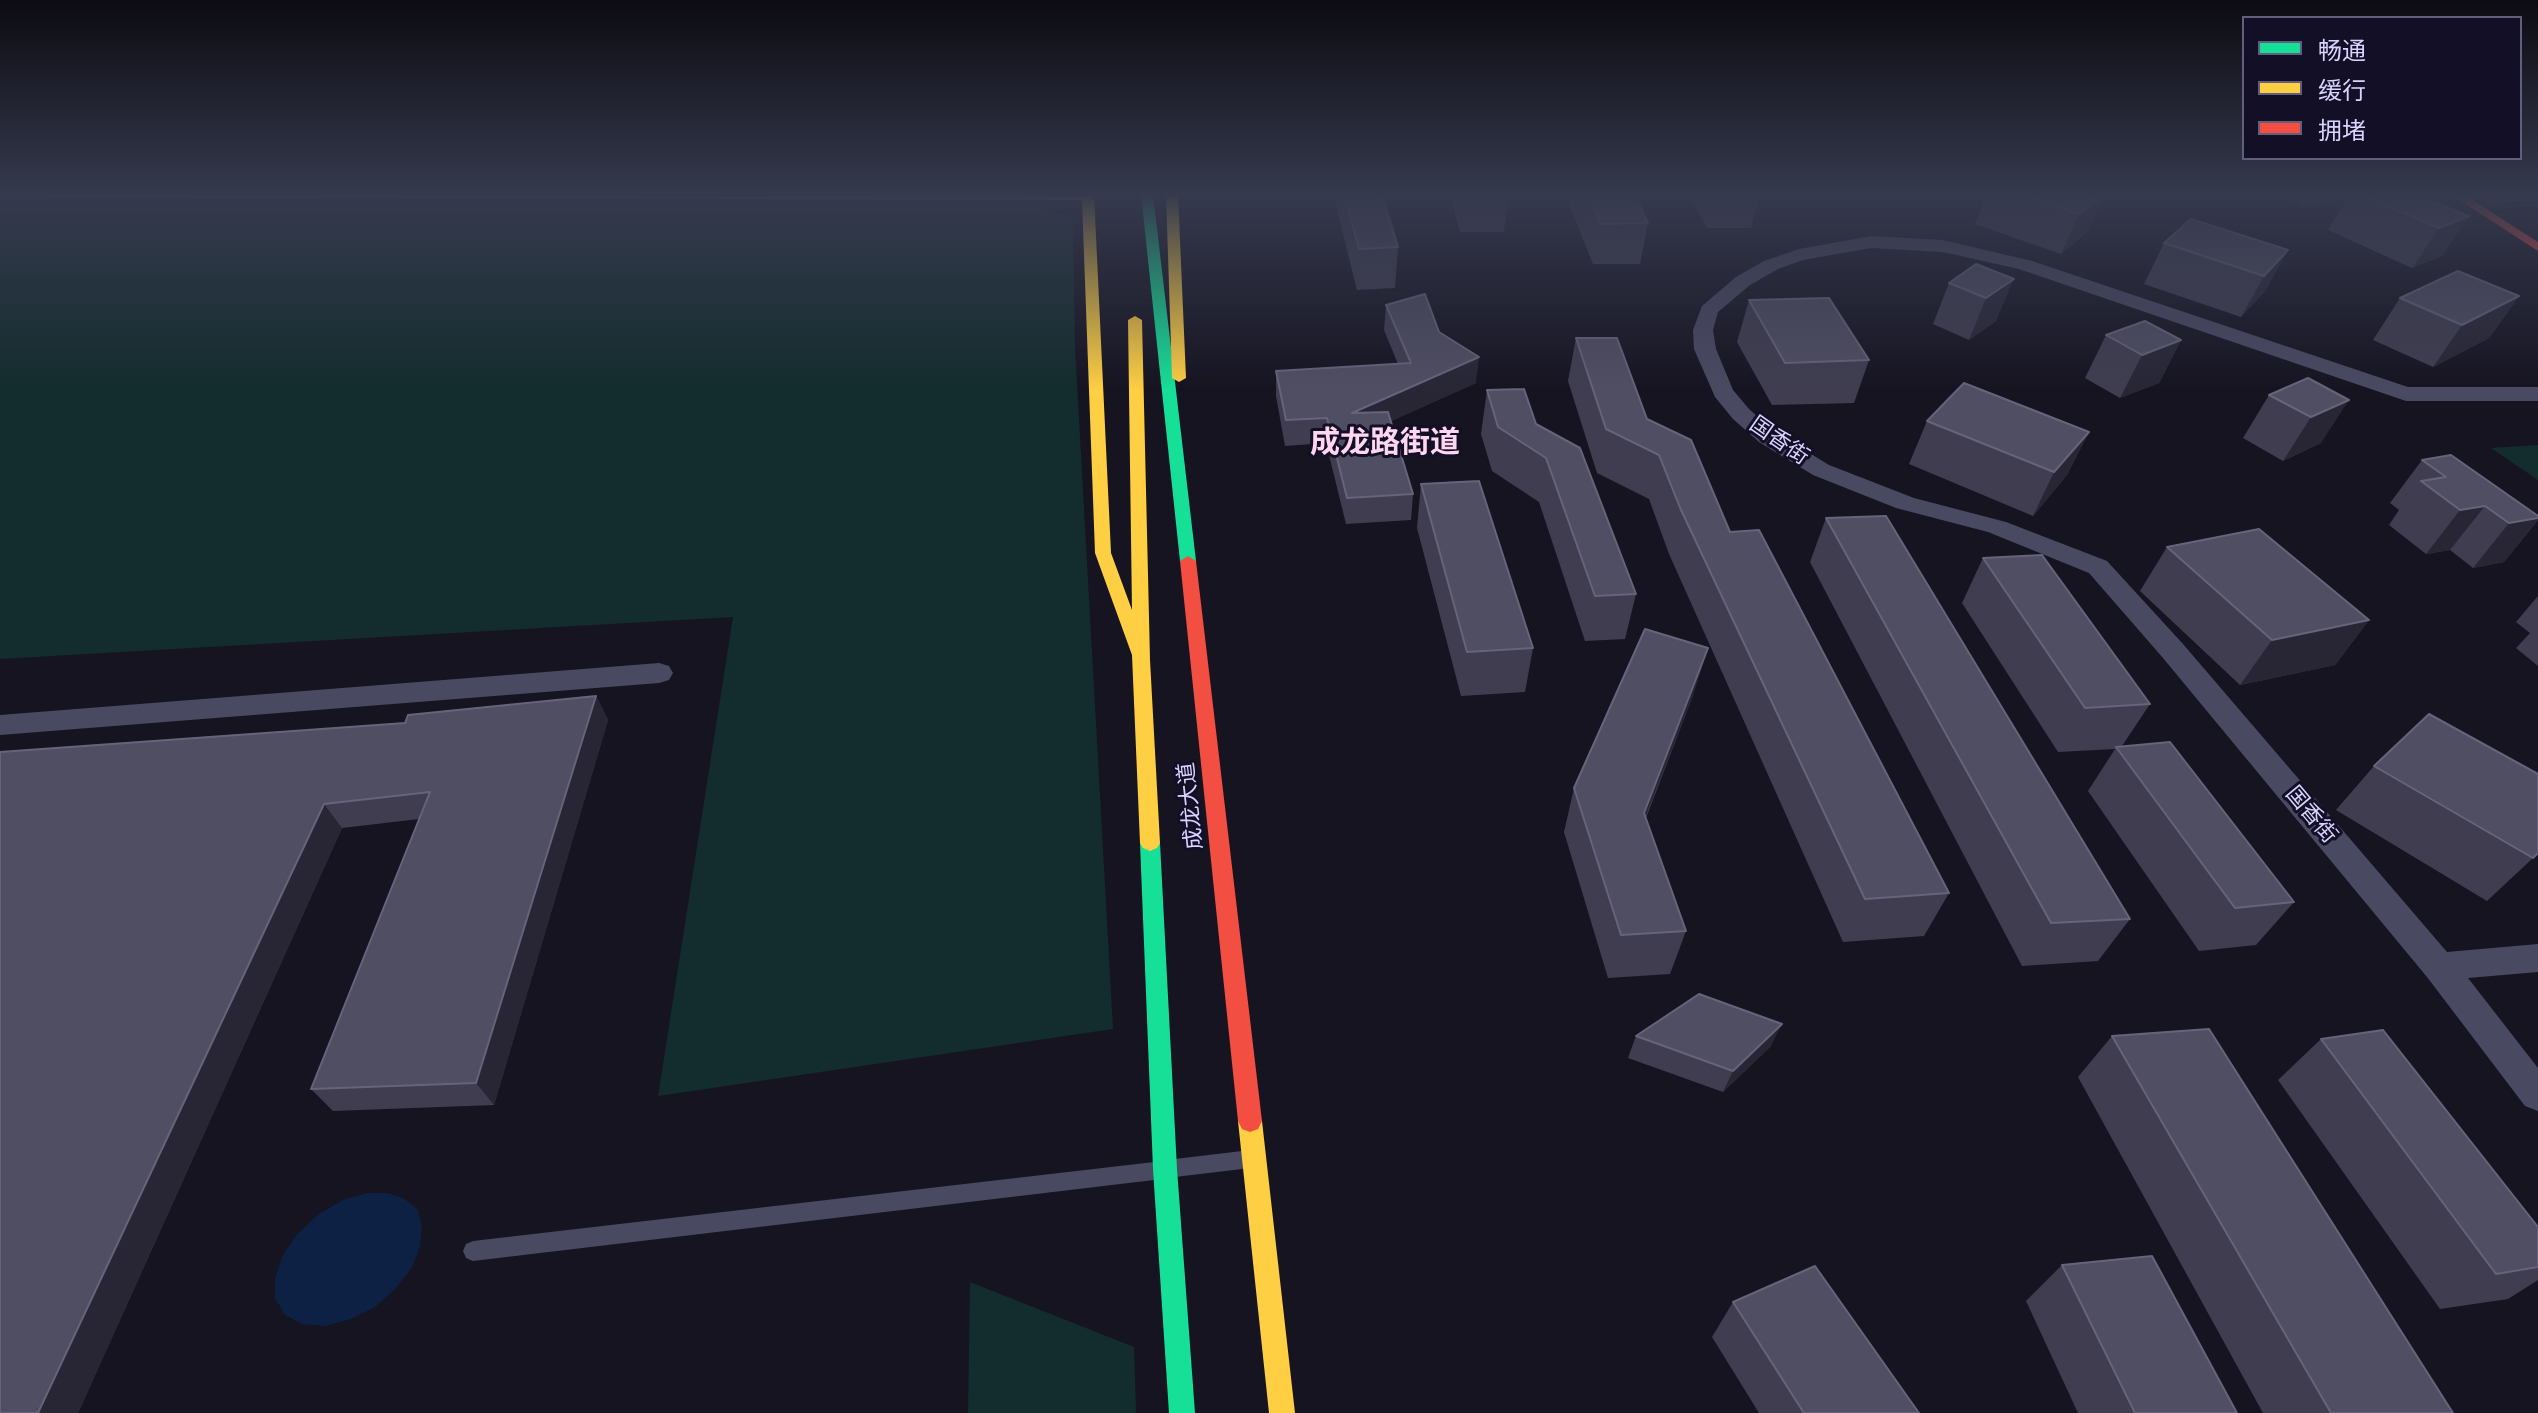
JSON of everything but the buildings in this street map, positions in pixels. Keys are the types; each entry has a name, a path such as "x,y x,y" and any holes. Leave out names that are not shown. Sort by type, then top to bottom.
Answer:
{"main road":[{"path":"1091,260 1103,553 1141,660"},
{"name":"成龙大道","path":"1153,260 1282,1413"},
{"path":"1175,260 1179,362 1176,450"},
{"name":"成龙大道","path":"1135,302 1141,660 1165,1169 1182,1413"}],"street":[{"name":"国香街","path":"1785,260 1743,281 1709,310 1703,330 1705,349 1723,392 1741,414 1767,437 1821,470 1905,503 1997,527 2098,567 2173,651 2439,967 2538,1095"},
{"name":"国香街","path":"2003,260 2406,394 2538,394"},
{"path":"0,725 659,673"},
{"path":"2439,967 2538,958"}],"lane":[{"path":"473,1251 1254,1158"}],"green space":[{"path":"0,260 1074,260 1075,347 1113,1029 658,1096 733,617 0,659"},
{"path":"2538,445 2538,480 2491,448"},
{"path":"970,1282 1134,1347 1136,1413 968,1413"}],"water":[{"path":"367,1193 388,1193 405,1199 418,1210 422,1227 420,1247 411,1269 375,1307 351,1319 325,1326 302,1324 285,1315 275,1298 275,1278 283,1255 298,1233 319,1214 343,1200"}],"traffic: fast":[{"path":"1154,260 1188,561"},
{"path":"1150,843 1165,1169 1182,1413"}],"traffic: slow":[{"path":"1091,260 1103,553 1138,651"},
{"path":"1175,260 1179,378"},
{"path":"1135,320 1141,660 1150,843"},
{"path":"1250,1121 1282,1413"}],"traffic: jam":[{"path":"1188,561 1250,1121"}],"district":[{"name":"成龙路街道","path":"1385,443"}]}
